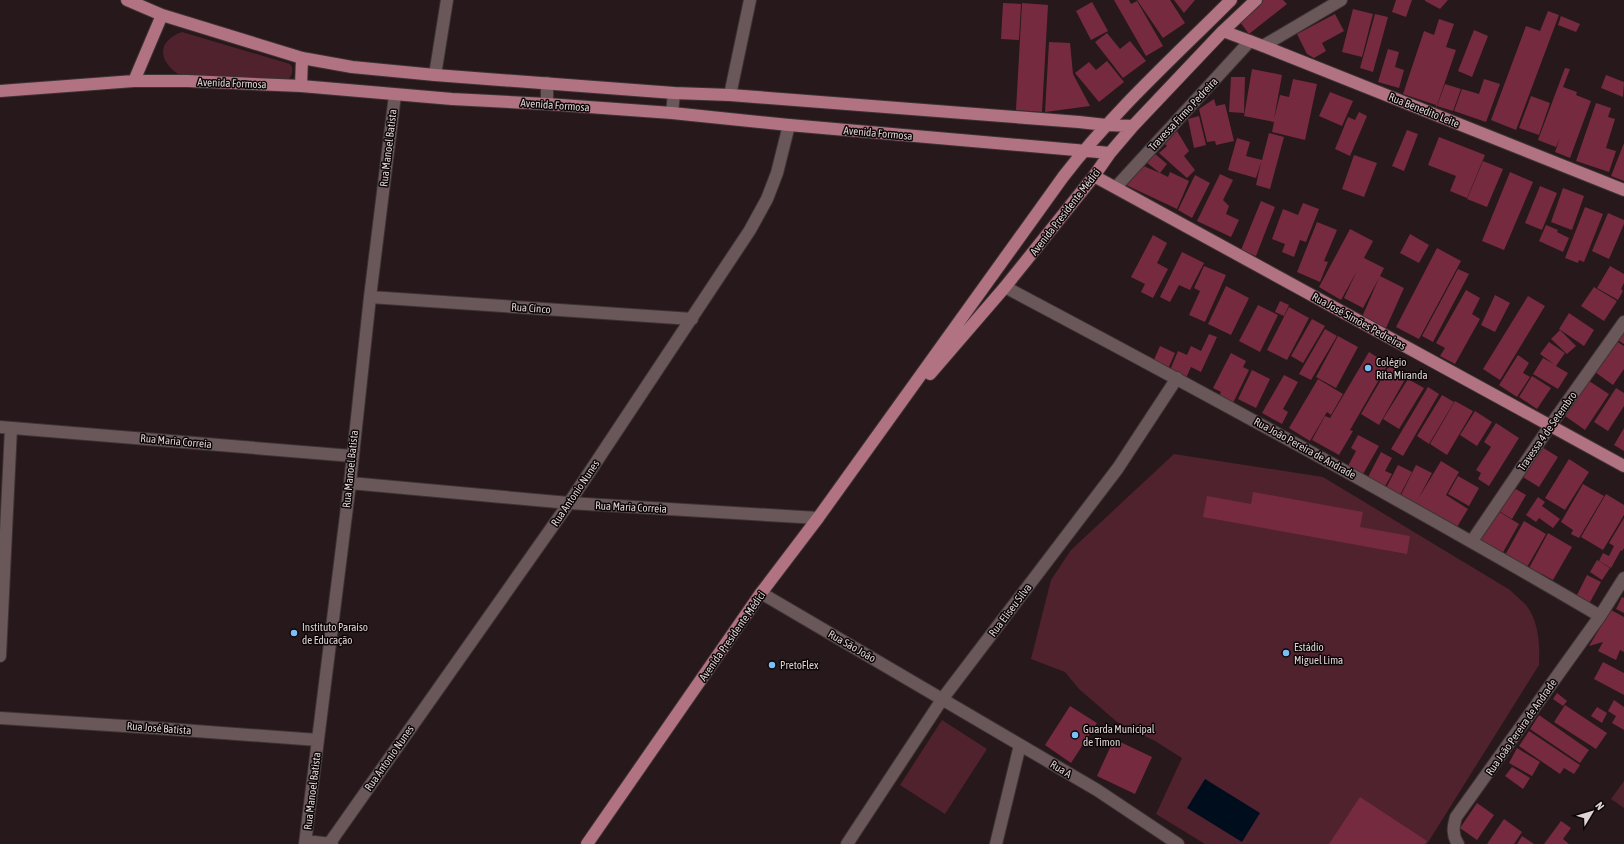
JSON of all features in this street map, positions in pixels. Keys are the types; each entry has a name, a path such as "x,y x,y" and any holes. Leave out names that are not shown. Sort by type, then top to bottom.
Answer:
{"main road":[{"name":"Avenida Formosa","path":"127,0 162,15 302,58 352,67 435,75 674,93 730,95 1133,126"},
{"name":"Avenida Presidente Médici","path":"587,844 761,593 818,518 1084,150 1106,125 1231,0"},
{"name":"Avenida Presidente Médici","path":"881,431 1005,287 1094,176 1110,153 1133,126 1223,31 1256,0"},
{"path":"134,81 162,15"},
{"name":"Rua Benedito Leite","path":"1223,31 1624,190"},
{"path":"301,86 302,58"},
{"name":"Avenida Formosa","path":"0,91 134,81 187,81 301,86 395,95 672,113 789,125 1110,153"},
{"name":"Rua José Simões Pedreiras","path":"1094,176 1624,466"}],"street":[{"path":"435,75 447,0"},
{"path":"730,95 750,0"},
{"path":"1263,46 1342,0"},
{"name":"Travessa Firmo Pedreira","path":"1116,187 1250,41"},
{"path":"547,104 548,83"},
{"path":"672,113 674,93"},
{"name":"Rua Manoel Batista","path":"305,842 350,483 370,297 395,95"},
{"name":"Rua Antonio Nunes","path":"331,844 569,503 750,230 767,199 777,173 789,125"},
{"name":"Rua João Pereira de Andrade","path":"1005,287 1177,378 1472,541 1600,616"},
{"name":"Rua Cinco","path":"370,297 692,319"},
{"name":"Travessa 4 de Setembro","path":"1472,541 1550,426 1624,322"},
{"name":"Rua Eliseu Silva","path":"847,844 942,698 1118,468 1177,378"},
{"path":"0,656 5,427"},
{"name":"Rua Maria Correia","path":"5,427 352,456"},
{"name":"Rua Maria Correia","path":"350,483 569,503 818,518"},
{"name":"Rua João Pereira de Andrade","path":"1457,843 1453,835 1453,827 1456,817 1600,616 1624,578"},
{"name":"Rua São João","path":"761,593 942,698"},
{"name":"Rua A","path":"942,698 1097,790 1178,844"},
{"name":"Rua José Batista","path":"0,718 318,740"},
{"path":"996,844 1020,745"},
{"path":"305,842 331,844"}],"shaded area":[{"path":"182,32 290,64 292,67 291,76 285,81 178,74 171,69 167,63 163,51 168,40"},
{"name":"Estádio Miguel Lima","path":"1174,454 1323,477 1510,590 1526,605 1530,611 1534,618 1538,634 1539,665 1427,844 1205,844 1156,814 1182,758 1155,741 1117,722 1079,689 1065,672 1031,659 1051,580 1071,550"},
{"path":"942,720 987,749 945,814 900,785"},
{"path":"1624,781 1624,808 1611,799"}],"water":[{"path":"1205,779 1260,813 1242,842 1187,808"}],"building":[{"path":"1114,0 1129,0 1131,4 1137,1 1163,46 1146,56"},
{"path":"1137,0 1170,0 1185,23 1163,38"},
{"path":"1174,0 1195,0 1184,13"},
{"path":"1262,0 1283,0 1287,4 1249,34 1240,22"},
{"path":"1396,0 1412,0 1406,17 1392,12"},
{"path":"1425,0 1448,0 1440,9"},
{"path":"1092,2 1108,31 1091,40 1076,11"},
{"path":"1003,3 1021,4 1019,40 1001,39"},
{"path":"1022,3 1048,5 1042,112 1016,110"},
{"path":"1353,9 1373,14 1362,57 1342,52"},
{"path":"1548,11 1559,15 1516,130 1491,120 1526,26 1540,31"},
{"path":"1335,14 1344,31 1322,43 1326,51 1314,58 1307,54 1297,34"},
{"path":"1375,14 1388,17 1373,72 1360,68"},
{"path":"1561,16 1580,24 1576,32 1558,25"},
{"path":"1439,19 1454,24 1446,47 1456,50 1436,108 1436,105 1403,94 1424,31 1434,35"},
{"path":"1474,30 1488,36 1472,77 1458,71"},
{"path":"1107,33 1120,49 1130,41 1146,61 1123,78 1095,42"},
{"path":"1049,42 1070,43 1073,74 1090,106 1045,112"},
{"path":"1388,49 1399,52 1395,67 1404,70 1399,88 1378,82"},
{"path":"1107,61 1124,82 1099,102 1075,73 1089,62 1096,70"},
{"path":"1565,68 1570,69 1563,87 1577,92 1576,95 1591,101 1570,158 1555,152 1560,138 1556,147 1538,140"},
{"path":"1252,69 1282,75 1274,119 1280,95 1289,97 1293,79 1317,84 1305,140 1272,132 1274,122 1244,116"},
{"path":"1606,75 1624,82 1623,97 1601,88"},
{"path":"1231,77 1245,77 1244,113 1229,112"},
{"path":"1484,79 1500,84 1486,122 1454,111 1462,89 1479,94"},
{"path":"1445,84 1461,89 1453,111 1437,106"},
{"path":"1330,92 1353,101 1342,126 1319,116"},
{"path":"1531,96 1550,103 1539,135 1519,128"},
{"path":"1214,99 1216,106 1225,104 1234,141 1216,145 1215,141 1207,142 1199,109"},
{"path":"1596,103 1611,108 1608,117 1615,119 1606,148 1616,151 1609,172 1576,161"},
{"path":"1359,112 1367,116 1350,156 1335,149 1348,117 1355,120"},
{"path":"1199,116 1206,145 1194,148 1188,119"},
{"path":"1407,130 1418,134 1404,171 1392,166"},
{"path":"1177,131 1189,151 1184,156 1195,170 1187,178 1159,153 1167,146 1165,144"},
{"path":"1269,133 1284,137 1270,189 1256,185 1261,162 1256,178 1228,170 1237,138 1250,142 1246,156 1262,160"},
{"path":"1439,137 1485,155 1467,198 1450,191 1456,176 1428,165"},
{"path":"1624,143 1624,181 1611,176"},
{"path":"1154,153 1167,164 1160,173 1146,162"},
{"path":"1354,155 1377,163 1364,197 1342,189"},
{"path":"1483,161 1503,169 1487,207 1467,199"},
{"path":"1141,165 1168,177 1170,172 1189,181 1177,209 1124,184"},
{"path":"1510,172 1533,182 1504,250 1482,241"},
{"path":"1220,174 1233,180 1223,200 1229,206 1226,214 1239,220 1231,237 1197,221"},
{"path":"1195,175 1210,183 1192,218 1178,210"},
{"path":"1540,186 1557,193 1542,230 1525,223"},
{"path":"1563,188 1584,196 1572,230 1551,222"},
{"path":"1261,201 1275,207 1256,256 1241,250"},
{"path":"1303,203 1319,209 1306,242 1300,240 1294,257 1282,252 1285,244 1272,239 1283,209 1298,215"},
{"path":"1585,207 1603,214 1584,262 1579,260 1578,263 1565,258"},
{"path":"1608,213 1624,220 1624,224 1609,259 1592,251"},
{"path":"1317,222 1337,230 1324,261 1328,262 1320,282 1297,272"},
{"path":"1546,225 1558,230 1557,232 1569,238 1563,252 1539,241"},
{"path":"1350,229 1373,241 1364,258 1384,268 1380,276 1404,288 1386,328 1362,317 1379,278 1363,308 1344,298 1357,271 1341,300 1319,287"},
{"path":"1410,234 1429,245 1419,263 1400,253"},
{"path":"1153,235 1167,243 1157,263 1168,269 1153,298 1141,292 1145,284 1131,277"},
{"path":"1437,248 1461,261 1419,339 1396,327"},
{"path":"1182,252 1204,263 1190,290 1179,285 1170,302 1160,297"},
{"path":"1204,266 1226,275 1205,322 1189,315 1200,291 1194,288"},
{"path":"1610,266 1624,274 1624,283 1621,289 1623,291 1618,300 1597,288"},
{"path":"1458,269 1469,274 1433,342 1422,336"},
{"path":"1226,286 1249,298 1231,335 1208,324"},
{"path":"1594,287 1617,301 1604,321 1581,306"},
{"path":"1466,290 1480,298 1472,314 1480,319 1455,364 1440,356 1445,348 1436,343"},
{"path":"1495,295 1510,303 1495,332 1481,325"},
{"path":"1528,296 1545,306 1500,380 1483,369"},
{"path":"1280,301 1289,305 1284,316 1275,312"},
{"path":"1258,305 1278,315 1260,352 1239,341"},
{"path":"1289,307 1309,318 1287,360 1267,350"},
{"path":"1569,313 1594,330 1584,346 1559,329"},
{"path":"1312,319 1325,326 1303,363 1291,356"},
{"path":"1624,328 1624,344 1616,339"},
{"path":"1325,329 1337,336 1311,380 1299,374"},
{"path":"1560,330 1576,346 1567,354 1551,339"},
{"path":"1209,334 1217,337 1201,372 1191,367 1186,378 1170,370 1178,351 1187,355 1191,346 1201,351"},
{"path":"1338,336 1358,347 1336,388 1316,377"},
{"path":"1616,341 1624,346 1624,369 1613,385 1595,372"},
{"path":"1549,342 1565,353 1556,366 1568,373 1558,389 1533,374 1543,358 1554,364 1540,354"},
{"path":"1160,346 1175,353 1168,369 1153,362"},
{"path":"1369,352 1388,364 1350,430 1353,431 1339,455 1312,440 1325,416 1330,418"},
{"path":"1231,353 1246,361 1243,367 1249,370 1233,403 1219,396 1221,392 1213,388"},
{"path":"1518,355 1529,363 1523,373 1530,377 1517,397 1499,385"},
{"path":"1389,366 1407,376 1379,425 1361,414"},
{"path":"1252,370 1270,379 1256,408 1238,399"},
{"path":"1284,375 1298,382 1283,409 1288,412 1282,424 1262,413"},
{"path":"1532,376 1551,388 1537,409 1519,397"},
{"path":"1318,379 1343,394 1331,415 1327,412 1310,441 1289,428"},
{"path":"1408,379 1424,388 1399,429 1383,419"},
{"path":"1586,379 1609,394 1585,430 1565,416"},
{"path":"1428,387 1439,394 1403,456 1391,449"},
{"path":"1616,388 1624,393 1624,406 1608,431 1594,422"},
{"path":"1442,395 1454,402 1429,444 1417,436"},
{"path":"1455,401 1473,411 1447,455 1430,444"},
{"path":"1475,411 1492,422 1477,446 1460,435"},
{"path":"1496,423 1519,438 1489,486 1478,479 1481,473 1476,470 1491,447 1484,442"},
{"path":"1624,428 1624,451 1614,445"},
{"path":"1358,435 1379,446 1363,474 1348,466 1356,451 1351,448"},
{"path":"1542,447 1558,457 1539,487 1523,477"},
{"path":"1381,452 1392,458 1385,471 1392,474 1384,488 1367,479"},
{"path":"1569,459 1589,472 1565,510 1545,498"},
{"path":"1441,461 1459,472 1446,495 1468,509 1457,527 1400,497 1416,465 1432,473 1418,499"},
{"path":"1398,465 1412,472 1400,495 1386,488"},
{"path":"1458,476 1479,488 1469,506 1448,494"},
{"path":"1583,484 1604,496 1579,538 1571,534 1573,530 1561,522"},
{"path":"1514,488 1526,495 1512,519 1499,511"},
{"path":"1253,492 1363,512 1360,527 1410,536 1407,554 1203,517 1207,496 1251,504"},
{"path":"1606,494 1624,505 1624,515 1603,550 1581,537"},
{"path":"1538,497 1545,502 1542,506 1560,519 1553,528 1539,518 1536,522 1526,515"},
{"path":"1498,511 1519,524 1502,554 1480,541"},
{"path":"1624,518 1624,548 1622,551 1621,550 1611,568 1599,561 1603,553 1609,556 1614,546 1609,543"},
{"path":"1524,521 1546,534 1526,569 1504,557"},
{"path":"1548,533 1572,547 1553,580 1542,574 1541,577 1528,570"},
{"path":"1597,560 1610,568 1602,580 1590,572"},
{"path":"1587,575 1601,582 1589,604 1576,597"},
{"path":"1622,597 1624,598 1624,613 1616,609"},
{"path":"1611,610 1624,617 1624,652 1620,650 1616,660 1598,651 1603,642 1589,646"},
{"path":"1603,662 1624,673 1624,695 1594,679"},
{"path":"1557,693 1567,701 1563,706 1553,699"},
{"path":"1614,700 1624,707 1624,730 1612,723 1616,716 1608,711"},
{"path":"1565,705 1607,733 1596,749 1554,722"},
{"path":"1070,706 1097,723 1071,763 1045,745"},
{"path":"1597,707 1607,713 1602,723 1591,716"},
{"path":"1539,715 1589,750 1580,763 1530,729"},
{"path":"1529,731 1580,765 1574,774 1564,768 1560,774 1519,746"},
{"path":"1114,739 1152,757 1135,794 1097,776"},
{"path":"1517,748 1540,762 1532,776 1509,763"},
{"path":"1512,767 1530,778 1523,789 1505,776"},
{"path":"1360,797 1427,841 1425,844 1329,844"},
{"path":"1477,803 1494,815 1477,840 1460,828"},
{"path":"1504,819 1522,832 1514,844 1487,844"},
{"path":"1561,821 1571,828 1563,839 1569,844 1544,844"},
{"path":"1522,836 1534,844 1517,844"}],"place":[{"name":"Colégio Rita Miranda","path":"1368,368"},
{"name":"Instituto Paraíso de Educação","path":"294,633"},
{"name":"Estádio Miguel Lima","path":"1286,653"},
{"name":"PretoFlex","path":"772,665"},
{"name":"Guarda Municipal de Timon","path":"1075,735"}]}
